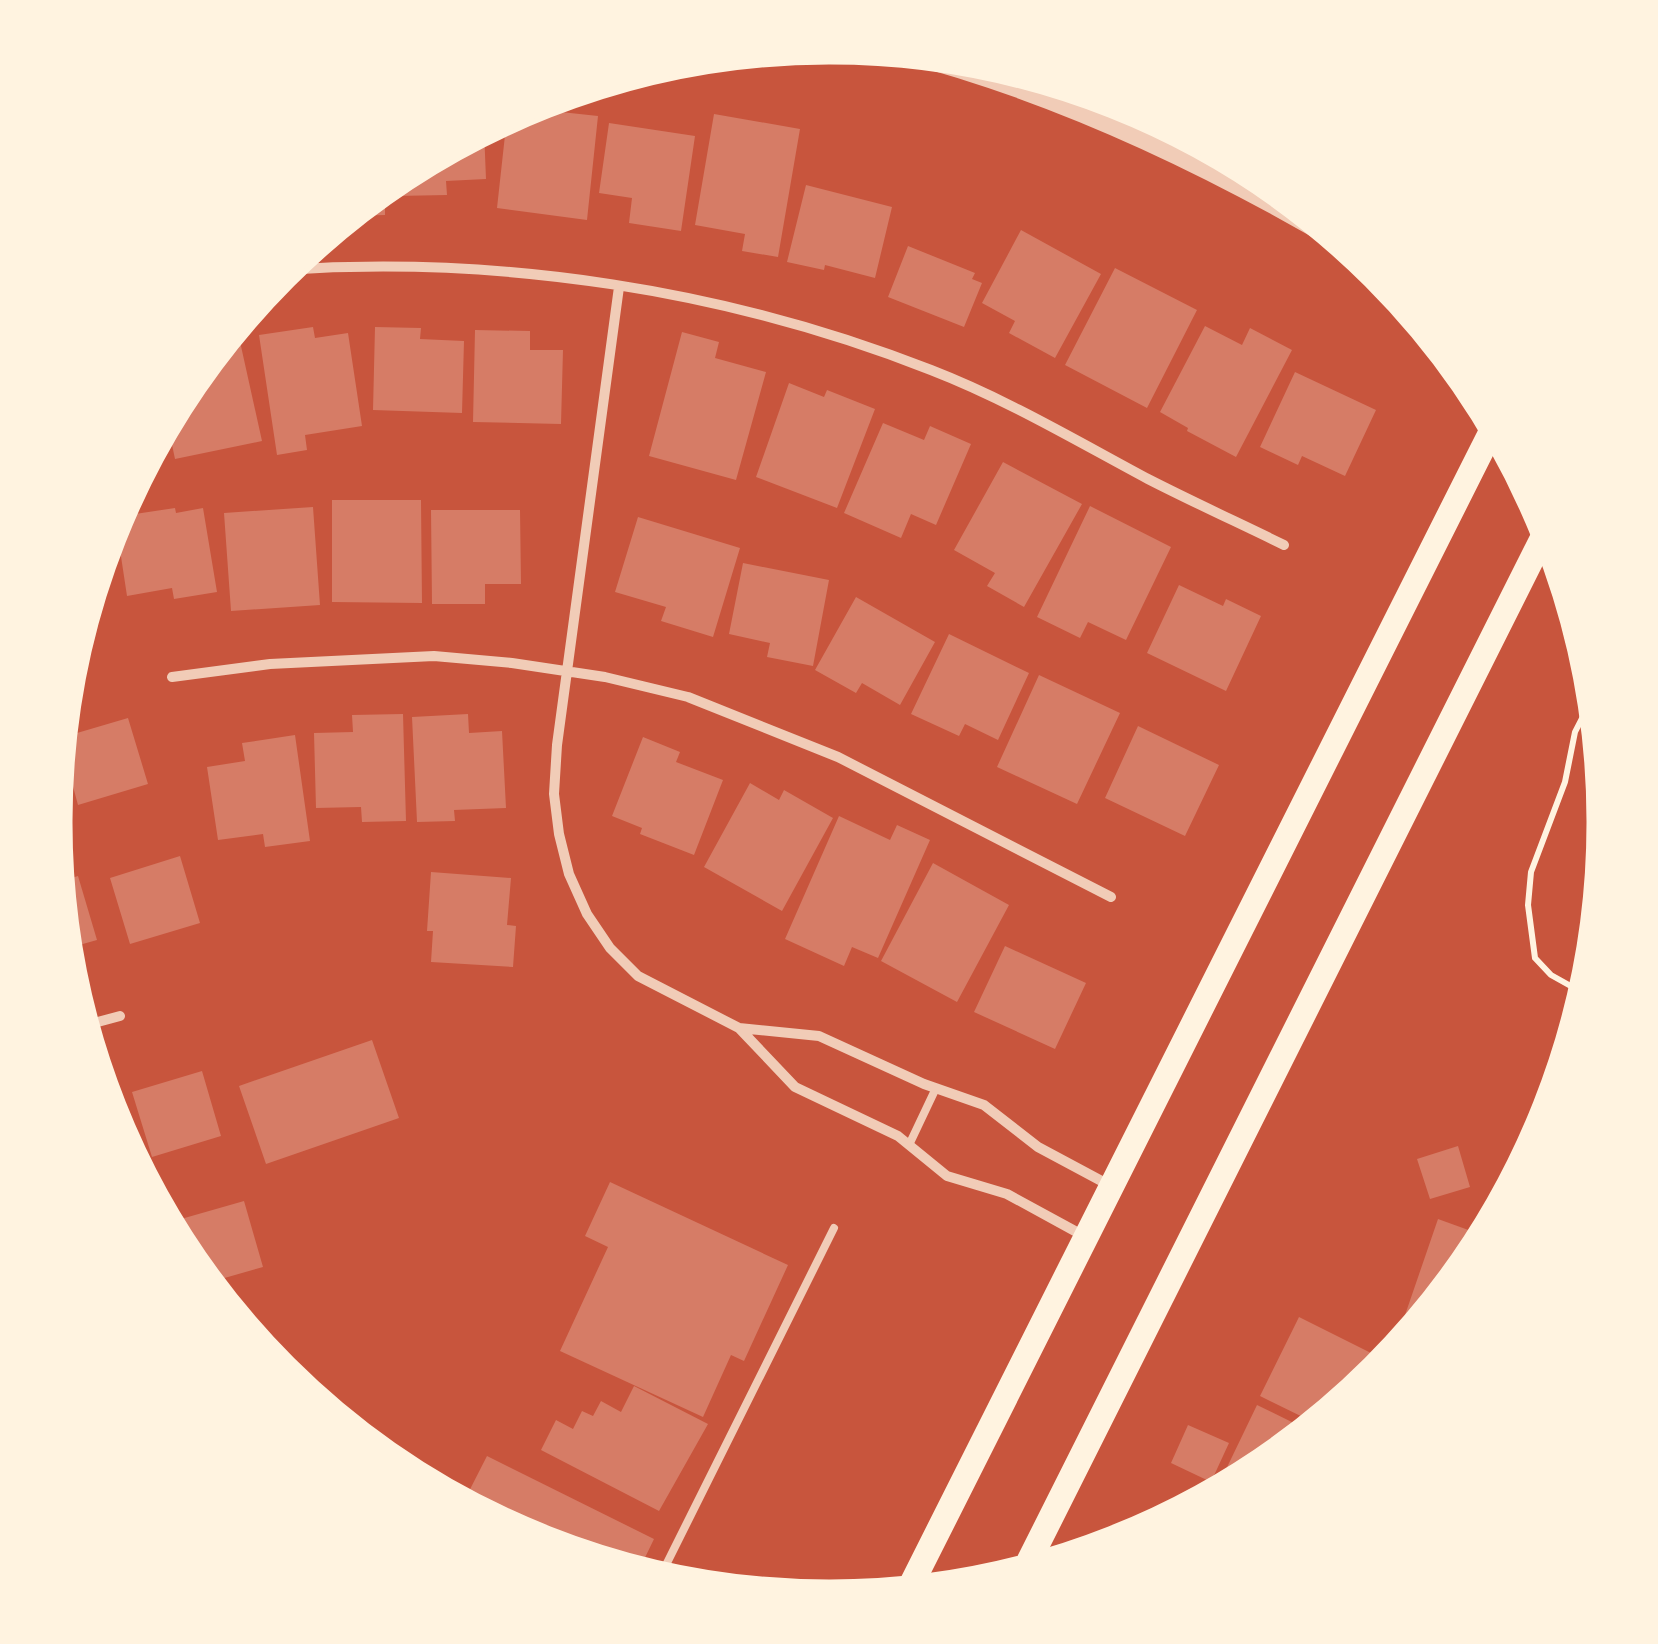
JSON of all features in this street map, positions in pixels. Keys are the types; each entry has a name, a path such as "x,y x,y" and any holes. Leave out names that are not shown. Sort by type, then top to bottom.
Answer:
{"main road":[{"path":"915,1576 1486,441"},
{"path":"1033,1554 1537,548"}],"street":[{"path":"996,81 1084,113 1254,192"},
{"path":"309,269 388,266 517,273 738,308 865,345 935,372 1284,545"},
{"path":"619,288 554,794 568,874 587,914 610,948 638,976 739,1028 795,1088 898,1136 947,1176 1007,1194 1086,1238"},
{"path":"172,677 270,664 434,656 605,677 688,698 838,757 1111,897"},
{"path":"96,1022 120,1016"},
{"path":"739,1028 819,1036 984,1105 1038,1148 1110,1186"}],"lane":[{"path":"910,1145 936,1088"},
{"path":"666,1564 834,1228"}],"path":[{"path":"1571,985 1535,958 1528,905 1532,872 1565,782 1575,732 1581,719"}],"building":[{"path":"560,112 598,116 587,220 497,208 505,135"},
{"path":"714,114 800,129 778,257 742,251 745,234 695,225"},
{"path":"609,123 695,136 681,231 629,223 632,198 599,193"},
{"path":"485,145 486,179 446,181 447,195 399,196"},
{"path":"806,185 892,207 875,278 825,265 824,270 787,262"},
{"path":"1021,230 1101,274 1055,358 1009,333 1015,321 982,303"},
{"path":"908,246 975,273 972,279 982,283 964,327 888,297"},
{"path":"1115,268 1197,310 1147,408 1065,365"},
{"path":"1205,326 1242,345 1250,328 1292,350 1236,457 1160,412"},
{"path":"313,327 315,338 348,333 362,426 305,435 307,450 277,455 259,335"},
{"path":"375,327 421,328 420,339 464,341 462,413 373,410"},
{"path":"475,330 530,331 530,350 563,350 561,424 473,422"},
{"path":"682,332 719,342 715,358 766,372 736,480 649,456"},
{"path":"240,343 262,441 175,459 171,441"},
{"path":"1295,372 1376,410 1345,476 1302,456 1298,465 1260,447"},
{"path":"789,383 824,397 827,390 875,409 837,508 756,477"},
{"path":"883,423 924,440 930,426 971,444 936,525 911,514 901,538 844,513"},
{"path":"1003,462 1082,504 1024,607 987,586 995,573 954,550"},
{"path":"332,500 421,500 422,603 332,602"},
{"path":"1090,506 1171,547 1126,640 1088,622 1080,638 1037,617"},
{"path":"313,507 320,605 231,611 224,513"},
{"path":"203,508 217,592 174,599 172,588 127,596 120,550 135,514"},
{"path":"431,510 520,510 521,584 485,584 485,604 432,604"},
{"path":"638,517 740,548 713,637 661,621 666,607 615,592"},
{"path":"743,563 829,580 813,666 767,657 770,643 729,634"},
{"path":"1179,585 1223,606 1226,599 1261,616 1226,691 1147,653"},
{"path":"856,597 935,642 900,705 862,683 856,693 815,670"},
{"path":"949,634 1029,673 998,740 965,724 959,736 911,714"},
{"path":"1039,675 1120,713 1077,804 997,767"},
{"path":"403,714 406,821 362,822 361,807 316,808 314,733 353,732 352,715"},
{"path":"468,714 469,733 502,731 506,808 454,810 455,821 417,822 412,717"},
{"path":"128,718 148,784 78,805 71,778 75,734"},
{"path":"1138,726 1219,765 1185,836 1105,798"},
{"path":"295,735 310,841 265,847 263,834 218,840 207,767 245,761 242,743"},
{"path":"643,737 680,752 676,762 723,780 694,855 640,834 642,828 612,816"},
{"path":"750,783 779,800 784,790 833,818 782,911 704,867"},
{"path":"839,816 890,840 897,825 930,840 878,958 852,947 844,966 785,939"},
{"path":"180,856 200,923 130,944 110,878"},
{"path":"933,863 1009,905 957,1002 881,961"},
{"path":"431,872 511,878 507,925 516,926 513,967 431,962 433,931 427,931"},
{"path":"78,876 97,940 80,945 76,921 72,878"},
{"path":"1005,946 1086,983 1055,1049 974,1012"},
{"path":"372,1040 399,1118 266,1164 239,1086"},
{"path":"202,1071 221,1136 152,1157 132,1092"},
{"path":"1458,1146 1470,1187 1430,1199 1417,1159"},
{"path":"610,1182 788,1265 744,1361 731,1355 703,1417 560,1351 608,1247 585,1236"},
{"path":"244,1201 263,1267 222,1279 181,1219"},
{"path":"1438,1219 1469,1230 1432,1284 1404,1318"},
{"path":"1299,1317 1371,1353 1302,1416 1260,1396"},
{"path":"634,1386 708,1424 659,1511 541,1450 556,1420 573,1429 582,1411 593,1416 601,1401 621,1412"},
{"path":"1257,1405 1294,1423 1251,1454 1226,1470"},
{"path":"1188,1425 1229,1443 1208,1481 1171,1463"},
{"path":"487,1456 654,1539 644,1559 632,1556 538,1524 469,1491"}]}
